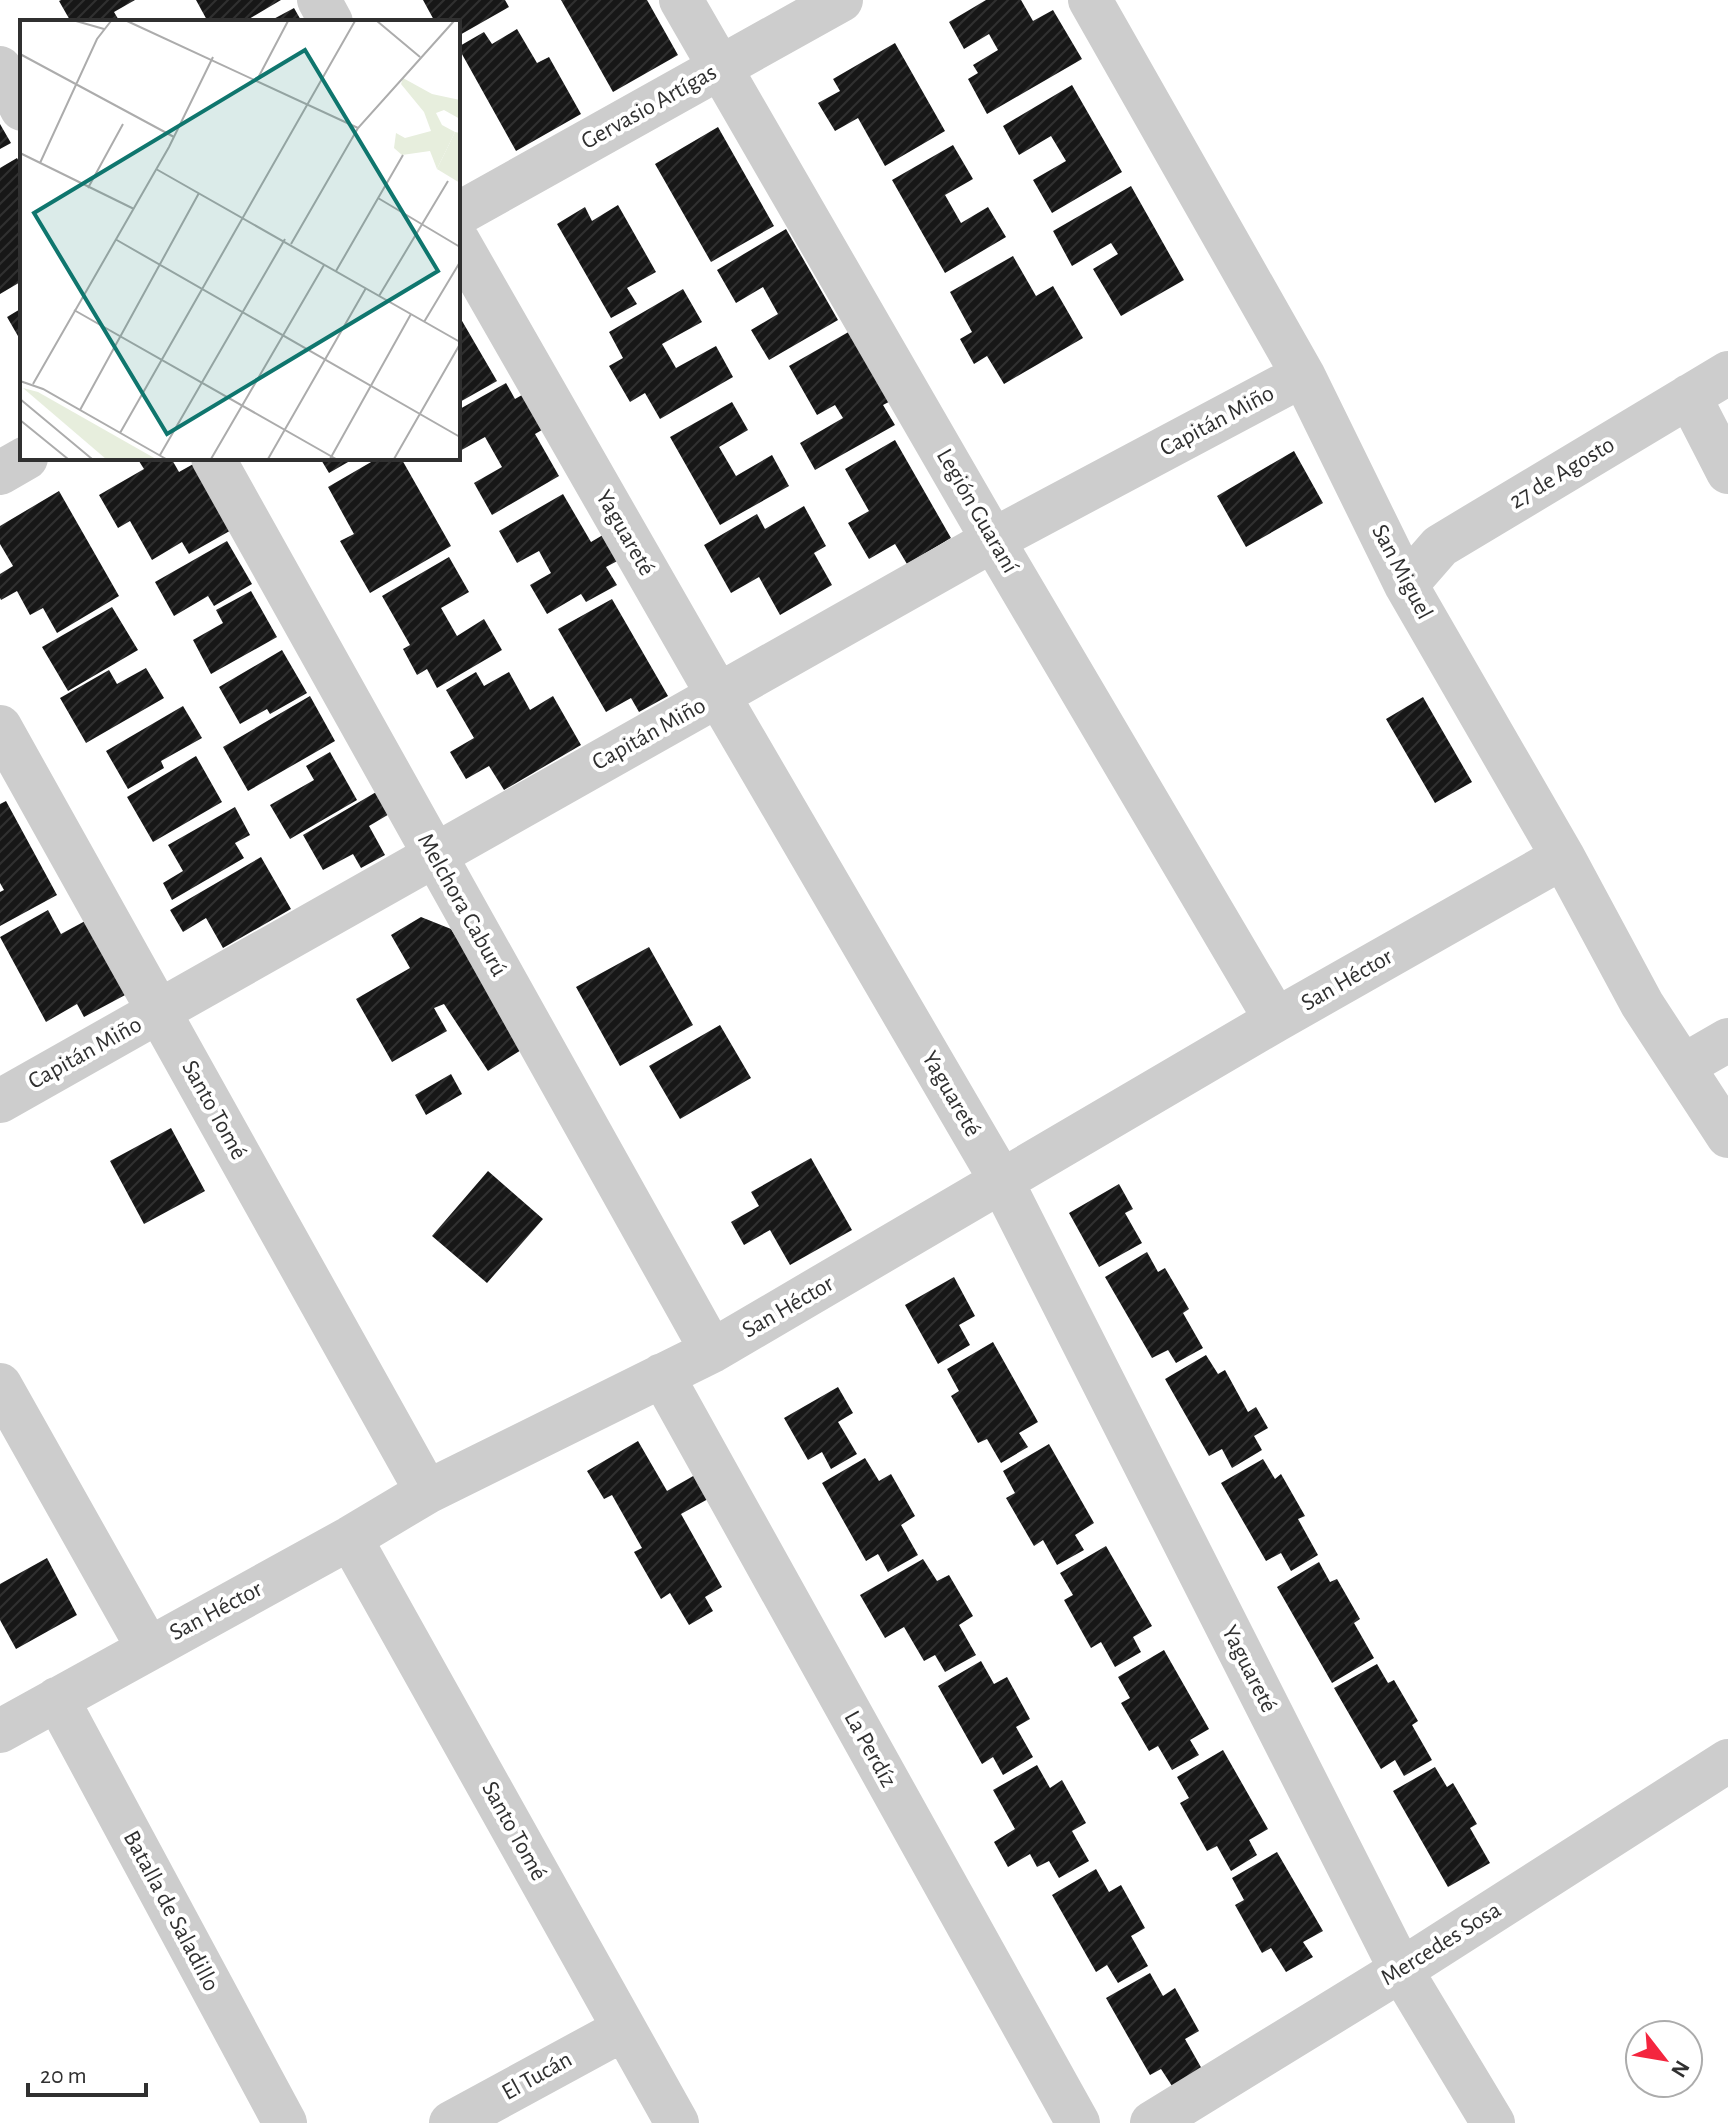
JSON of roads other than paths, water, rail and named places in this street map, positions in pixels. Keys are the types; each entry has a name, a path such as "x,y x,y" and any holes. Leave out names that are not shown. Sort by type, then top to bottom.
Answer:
{"street":[{"path":"319,0 330,20"},
{"name":"Legión Guaraní","path":"681,0 993,540 1276,1020"},
{"name":"Gervasio Artígas","path":"460,213 841,0"},
{"name":"San Miguel","path":"1090,0 1303,375 1406,585 1563,857 1642,1004 1728,1136"},
{"path":"0,68 20,105"},
{"name":"Yaguareté","path":"460,244 1002,1182 1401,1970 1493,2123"},
{"name":"27 de Agosto","path":"1406,585 1440,546 1728,373"},
{"name":"Capitán Miño","path":"0,1101 993,540 1303,375"},
{"path":"1689,396 1728,472"},
{"path":"0,473 23,460"},
{"name":"Melchora Caburú","path":"214,460 712,1351"},
{"name":"Santo Tomé","path":"0,727 427,1492"},
{"name":"San Héctor","path":"0,1731 350,1538 427,1492 712,1351 1276,1020 1563,857"},
{"path":"1683,1066 1728,1040"},
{"name":"La Perdíz","path":"662,1375 1078,2123"},
{"path":"0,1385 148,1648"},
{"name":"Santo Tomé","path":"350,1538 677,2123"},
{"name":"Batalla de Saladillo","path":"57,1699 285,2123"},
{"name":"Mercedes Sosa","path":"1152,2123 1401,1970 1728,1761"},
{"name":"El Tucán","path":"451,2123 624,2029"}]}
